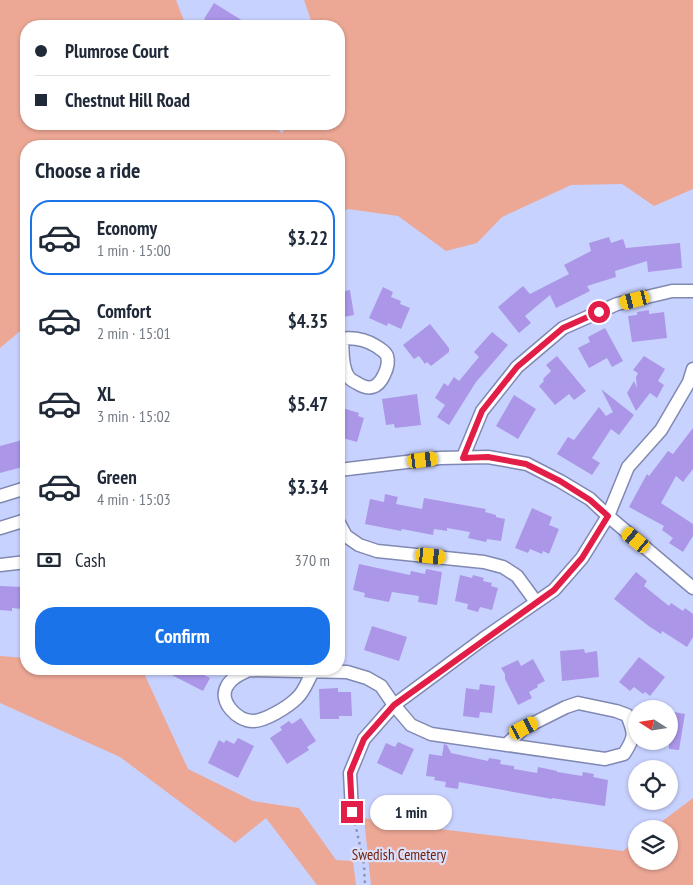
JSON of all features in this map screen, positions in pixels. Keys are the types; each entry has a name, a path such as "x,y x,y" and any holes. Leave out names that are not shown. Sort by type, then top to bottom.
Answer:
{"street":[{"path":"463,458 482,411 517,367 563,328 617,304 672,291 693,291"},
{"path":"352,812 350,773 364,739 394,705 554,590 582,558 608,516 628,467 661,430 688,382 693,369"},
{"path":"345,469 440,458 488,457 526,464 560,481 590,500 692,586"},
{"path":"0,496 20,490"},
{"path":"0,528 20,522"},
{"path":"345,534 359,545 378,550 484,562 503,567 517,576 536,602"},
{"path":"0,565 20,563"},
{"path":"345,672 367,678 382,686 394,705 411,725 431,734 605,759 624,754 632,740 632,727 627,715 616,710 578,702 524,728 506,744"},
{"path":"240,675 226,686 225,698 231,710 242,719 253,721 269,718 298,698 311,675"}],"path":[{"path":"352,812 364,864 365,885"}],"green space":[{"path":"0,0 176,0 184,20 20,20 20,130 278,130 282,133 284,130 345,130 345,20 311,20 304,0 693,0 693,189 654,206 622,184 571,185 502,217 477,243 446,251 398,216 348,209 345,210 345,140 20,140 20,331 0,348"},
{"path":"0,656 20,658 20,675 145,675 188,769 253,801 299,808 336,860 353,861 356,885 317,885 266,818 235,843 120,757 0,703"},
{"name":"Swedish Cemetery","path":"693,798 693,885 371,885 364,818 406,825 623,851 628,847 628,870 678,870 678,820 664,820"}],"building":[{"path":"214,3 241,20 206,20 204,19"},
{"path":"609,237 611,243 623,239 626,248 680,243 682,268 648,272 647,261 615,271 616,277 587,286 590,291 556,308 550,295 525,316 531,323 519,333 498,307 523,286 530,294 569,274 564,265 591,251 589,243"},
{"path":"383,287 393,292 391,297 401,301 400,304 410,308 401,329 388,323 387,326 369,318"},
{"path":"350,290 354,315 345,317 345,291"},
{"path":"649,310 649,314 664,312 667,338 632,342 628,316 637,315 637,312"},
{"path":"430,324 449,348 449,352 431,366 427,362 425,364 419,356 414,359 403,345"},
{"path":"605,328 623,361 612,367 607,358 589,368 578,348 590,342 588,337"},
{"path":"492,332 508,345 476,382 449,425 437,417 445,405 435,398 444,383 448,386 454,377 459,381 479,357 474,352"},
{"path":"557,356 586,391 574,400 569,394 555,405 539,386 551,371 546,365"},
{"path":"644,356 665,369 658,381 664,385 657,398 650,393 636,411 627,393 634,381 637,388 636,377 638,373 633,370"},
{"path":"601,389 634,415 619,435 611,429 592,458 600,463 592,475 557,454 568,437 574,440 599,407 606,416 613,412"},
{"path":"417,394 421,425 395,428 394,424 386,425 382,399"},
{"path":"514,395 536,409 518,439 496,426"},
{"path":"345,409 359,413 358,416 364,418 357,442 345,439"},
{"path":"693,428 693,469 683,482 676,476 661,503 693,524 693,536 683,552 669,543 673,538 662,530 664,526 629,507 647,474 649,476 668,451 673,454"},
{"path":"20,441 20,468 0,473 0,446"},
{"path":"385,494 398,497 396,504 422,509 424,498 486,509 485,512 505,519 501,541 487,539 486,542 468,538 470,532 447,528 447,531 434,529 433,535 365,524 370,499 384,502"},
{"path":"532,508 552,517 549,525 559,529 549,554 543,551 542,554 530,549 528,553 515,548"},
{"path":"359,564 410,575 411,571 425,574 426,569 442,572 437,605 418,602 419,596 392,592 389,602 364,597 365,593 353,590"},
{"path":"636,572 647,581 644,586 669,606 671,603 683,611 685,608 693,614 693,637 687,647 662,631 661,634 650,627 614,599"},
{"path":"460,575 472,578 473,575 484,578 483,581 492,583 491,586 498,588 492,610 480,607 478,612 467,609 468,604 455,601"},
{"path":"0,586 20,587 20,609 12,608 12,611 0,610"},
{"path":"372,626 407,637 399,661 364,650"},
{"path":"584,649 585,653 597,651 599,677 562,681 560,651"},
{"path":"639,657 665,677 650,696 645,692 643,694 634,687 630,691 619,682"},
{"path":"533,659 545,681 529,692 532,698 518,705 501,668 518,660 521,666"},
{"path":"172,675 204,675 210,678 203,691"},
{"path":"480,684 495,686 492,713 480,712 479,718 463,716 466,688 479,690"},
{"path":"338,688 338,692 351,692 352,716 339,716 339,719 320,719 319,689"},
{"path":"678,713 685,714 678,750"},
{"path":"301,718 316,741 307,747 309,750 287,764 270,738 282,730 280,727 289,721 292,724"},
{"path":"238,738 254,746 238,778 208,763 219,740 224,743 226,740 234,744"},
{"path":"398,742 414,749 402,775 377,763 386,743 395,747"},
{"path":"444,744 447,745 451,753 488,761 489,758 501,760 500,764 514,766 514,769 537,773 538,767 582,776 583,772 594,774 593,777 608,780 605,806 552,799 459,782 458,789 445,787 446,782 434,780 435,777 426,776 429,754 442,756"}],"route":[{"path":"352,812 350,773 364,739 394,705 554,590 582,558 608,516 590,500 560,481 526,464 488,457 463,458 482,411 517,367 563,328 599,312"}]}
